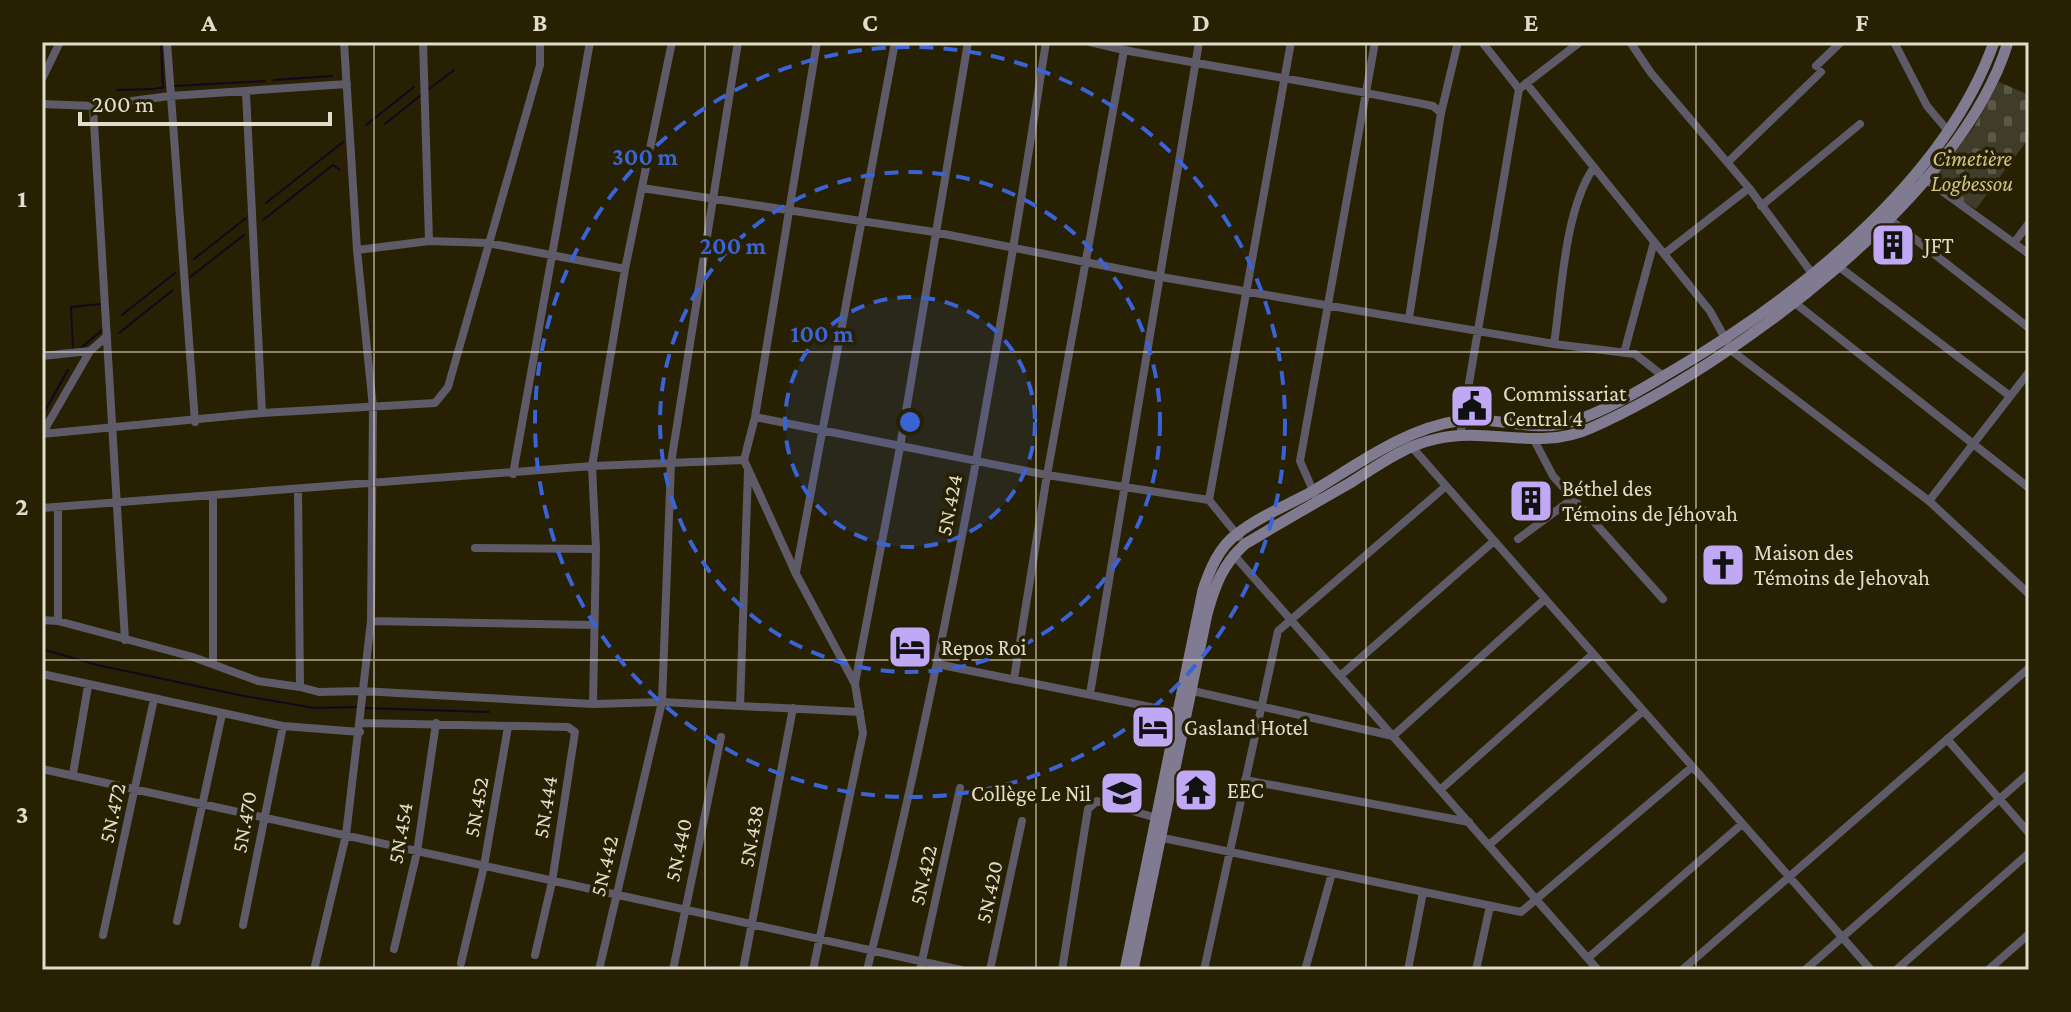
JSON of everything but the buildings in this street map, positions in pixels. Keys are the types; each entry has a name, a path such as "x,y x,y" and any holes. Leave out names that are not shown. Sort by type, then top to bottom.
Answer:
{"main road":[{"path":"1133,970 1158,837 1157,818 1203,590 1213,562 1236,534 1411,446 1460,436 1534,440 1590,429 1795,303 1949,132 1979,78 1994,42"},
{"path":"1125,970 1193,691 1215,583 1233,554 1315,496 1412,434 1462,421 1530,427 1567,424 1729,345 1838,266 1888,218 1977,112 2008,42"}],"street":[{"path":"42,79 60,42"},
{"path":"167,42 195,422"},
{"path":"314,970 346,835 371,621 373,407 357,250 344,42"},
{"path":"423,42 429,241"},
{"path":"42,434 195,422 262,413 435,403 445,393 540,65 540,42"},
{"path":"513,474 549,256 590,42"},
{"path":"593,704 596,549 592,466 625,269 672,42"},
{"name":"5N.442","path":"599,970 662,702 671,463 710,199 738,42"},
{"path":"740,706 746,464 817,42"},
{"path":"796,574 895,42"},
{"path":"855,684 900,447 968,42"},
{"name":"5N.424","path":"867,970 937,664 1014,249 1046,42"},
{"path":"1090,42 1285,81 1366,92 1433,106 1441,113"},
{"path":"1090,694 1122,488 1161,277 1199,42"},
{"path":"1209,500 1291,42"},
{"path":"1315,496 1300,461 1375,42"},
{"path":"1409,318 1441,113 1458,42"},
{"path":"1482,42 1594,167 1710,311 1729,345 1929,501 2029,594"},
{"path":"1460,436 1522,86 1580,42"},
{"path":"1630,42 1651,73 1749,188 1816,279"},
{"path":"1728,162 1841,42"},
{"path":"1894,42 1921,97 1949,132"},
{"path":"1014,679 1047,475 1087,264 1118,46"},
{"path":"42,104 93,106 170,96 347,84"},
{"path":"246,93 262,413"},
{"path":"93,106 125,640"},
{"path":"1761,206 1860,124"},
{"path":"1554,344 1575,211 1582,184 1594,167"},
{"path":"1924,178 2029,254"},
{"path":"642,188 934,232 1161,277 1554,344 1624,353 1642,357 1663,376"},
{"path":"1664,254 1749,188"},
{"path":"1888,218 2029,328"},
{"path":"2014,243 2029,223"},
{"path":"357,250 429,241 488,243 625,269"},
{"path":"1624,353 1654,242"},
{"path":"1838,266 2010,396"},
{"path":"1795,303 2029,488"},
{"path":"42,434 90,351 107,336"},
{"path":"42,356 90,351"},
{"path":"1929,501 2029,372"},
{"path":"755,417 1047,475 1209,500 1245,544"},
{"path":"1534,440 1553,476 1663,599"},
{"path":"1411,446 1871,970"},
{"path":"42,508 592,466 746,464"},
{"path":"746,464 796,574 855,684 860,712 863,747 813,970"},
{"path":"1204,970 1278,631 1446,486"},
{"path":"298,489 300,687"},
{"path":"213,496 213,663"},
{"path":"1518,539 1575,497"},
{"path":"58,507 58,621"},
{"path":"1340,676 1494,541"},
{"path":"475,548 596,549"},
{"path":"1233,554 1598,970"},
{"path":"1393,736 1545,599"},
{"path":"42,620 58,621 213,663 258,681 319,692 593,704 662,702 860,712"},
{"path":"371,621 594,625"},
{"path":"1440,790 1593,654"},
{"path":"937,664 1180,713"},
{"path":"1682,970 2029,668"},
{"path":"42,674 283,726 360,727 436,723 508,727"},
{"path":"73,774 88,686"},
{"path":"1193,691 1393,736"},
{"name":"5N.472","path":"103,935 154,699"},
{"name":"5N.438","path":"743,970 793,708"},
{"path":"1489,845 1643,711"},
{"path":"177,921 222,714"},
{"name":"5N.454","path":"394,949 417,852 436,723"},
{"name":"5N.470","path":"243,925 283,726"},
{"name":"5N.452","path":"461,963 484,866 508,727"},
{"name":"5N.444","path":"508,727 568,727 575,732 552,882 535,955"},
{"name":"5N.440","path":"673,970 721,737"},
{"path":"1947,739 2029,833"},
{"path":"1158,837 1521,912 1692,767"},
{"path":"42,769 552,882 617,893 753,926 820,938 921,966 961,970"},
{"path":"1805,970 2029,773"},
{"path":"1245,780 1469,822"},
{"name":"5N.422","path":"921,966 960,788"},
{"path":"1062,970 1088,809 1097,801 1157,818"},
{"name":"5N.420","path":"990,970 1022,821"},
{"path":"1588,958 1742,824"},
{"path":"1896,970 2029,853"},
{"path":"1305,970 1332,873"},
{"path":"1408,970 1423,892"},
{"path":"1476,970 1490,906"},
{"path":"1988,970 2029,934"}],"green space":[{"name":"Cimetière Logbessou","path":"1999,82 2029,95 2029,138 1976,209 1941,189 1944,185 1935,178 1974,127"}],"waterway":[{"path":"157,88 163,88 161,42"},
{"path":"429,89 454,70"},
{"path":"274,80 332,76"},
{"path":"174,86 265,81"},
{"path":"366,125 414,87"},
{"path":"117,90 155,89"},
{"path":"385,124 421,95"},
{"path":"266,203 343,142"},
{"path":"263,220 333,165 340,170"},
{"path":"194,259 246,218"},
{"path":"190,277 244,235"},
{"path":"122,315 175,273"},
{"path":"119,333 173,290"},
{"path":"73,349 71,307 101,304"},
{"path":"80,349 102,330"},
{"path":"42,416 68,370"},
{"path":"42,649 97,665 244,696 315,708 356,707"},
{"path":"363,708 489,712"}],"place":[{"name":"JFT","path":"1893,245"},
{"name":"Commissariat Central 4","path":"1472,406"},
{"name":"Béthel des Témoins de Jéhovah","path":"1531,501"},
{"name":"Maison des Témoins de Jehovah","path":"1723,565"},
{"name":"Repos Roi","path":"910,647"},
{"name":"Gasland Hotel","path":"1153,727"},
{"name":"EEC","path":"1196,790"},
{"name":"Collège Le Nil","path":"1122,793"}]}
